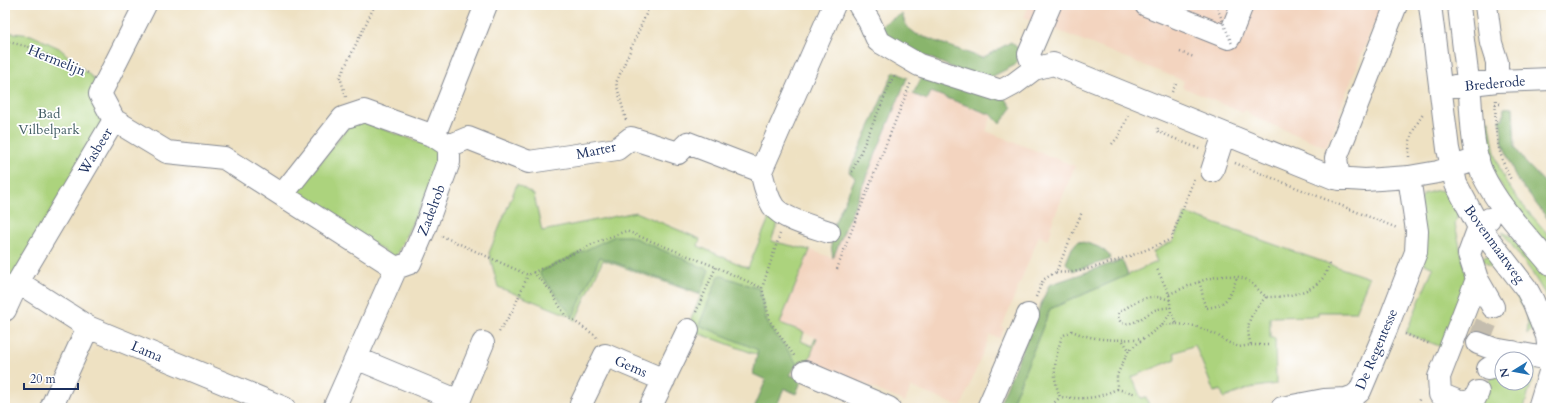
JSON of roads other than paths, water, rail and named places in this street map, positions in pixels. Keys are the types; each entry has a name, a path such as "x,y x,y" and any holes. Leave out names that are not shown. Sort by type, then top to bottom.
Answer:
{"street":[{"path":"114,120 100,94 145,5"},
{"name":"Zadelrob","path":"396,268 410,263 425,228 449,162 441,141 486,5"},
{"path":"829,232 786,216 773,207 766,192 761,171 834,5"},
{"path":"859,5 869,21 878,41 911,60 1001,91 1014,84 1034,69 1053,64 1318,173 1339,180 1365,180 1409,167 1451,168 1478,159"},
{"path":"1034,69 1029,54 1050,5"},
{"path":"1146,5 1230,41 1242,5"},
{"path":"1339,180 1336,158 1396,5"},
{"name":"Bovenmaatweg","path":"1430,5 1451,168 1461,196 1479,227 1526,288 1549,336 1550,372 1539,408"},
{"name":"Bovenmaatweg","path":"1459,5 1473,135 1478,159 1485,177 1504,208 1551,265"},
{"path":"1486,5 1491,43 1497,62 1497,81"},
{"name":"Brederode","path":"1440,88 1497,81 1551,79"},
{"path":"282,195 343,118 351,115 364,111 441,141"},
{"name":"Wasbeer","path":"5,310 18,282 114,120 167,152 224,158 396,268"},
{"path":"1208,166 1224,134"},
{"name":"Marter","path":"441,141 468,138 530,162 617,148 631,138 678,153 688,143 761,171"},
{"name":"De Regentesse","path":"1282,408 1324,400 1346,399 1357,394 1362,386 1414,260 1417,246 1417,231 1409,167"},
{"path":"1493,307 1477,279 1469,254 1479,227 1504,208"},
{"path":"334,408 396,268"},
{"path":"1477,279 1439,377 1440,394 1462,403 1474,400 1478,392"},
{"name":"Lama","path":"18,282 88,327 284,408"},
{"path":"988,408 1028,315"},
{"path":"52,408 88,327"},
{"name":"Gems","path":"650,408 688,330"},
{"path":"356,358 459,401 483,343"},
{"path":"1478,343 1494,349 1506,351"},
{"name":"Gems","path":"580,404 605,355 664,380"},
{"path":"1534,356 1550,359"},
{"path":"1488,369 1494,365"},
{"path":"806,372 889,408"}],"tunnel":[{"path":"1478,343 1493,307"}],"park label":[{"name":"Bad Vilbelpark","path":"49,122"}]}
